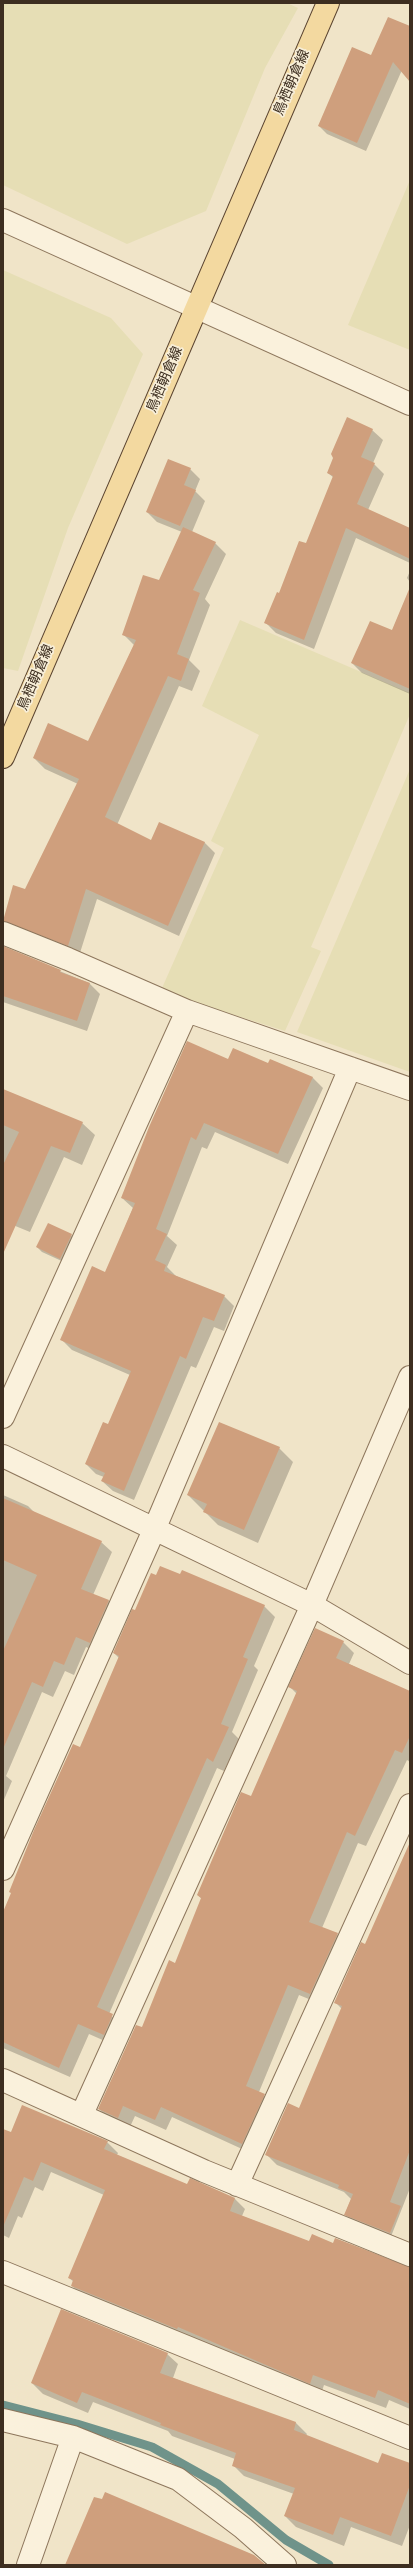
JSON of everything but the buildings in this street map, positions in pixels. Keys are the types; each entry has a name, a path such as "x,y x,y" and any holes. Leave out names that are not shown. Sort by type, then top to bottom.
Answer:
{"main road":[{"name":"鳥栖朝倉線","path":"3,757 328,3"}],"street":[{"path":"3,220 410,404"},
{"path":"3,933 68,958 187,1011 410,1089"},
{"path":"3,1417 187,1011"},
{"path":"3,1869 154,1530 350,1068"},
{"path":"82,2114 312,1604 410,1377"},
{"path":"3,1456 154,1530 312,1604 410,1663"},
{"path":"237,2185 410,1805"},
{"path":"3,2080 82,2114 237,2185 409,2251"},
{"path":"3,2272 410,2438"},
{"path":"3,2420 72,2438 178,2479 243,2528 285,2565"},
{"path":"28,2565 72,2438"}],"shaded area":[{"path":"3,3 287,3 298,8 265,68 206,211 127,244 3,185"},
{"path":"410,180 410,350 348,325"},
{"path":"3,270 111,318 143,354 68,528 18,671 3,668"},
{"path":"240,620 410,693 410,714 311,947 321,951 285,1031 190,1001 162,988 224,848 211,841 259,735 202,706"},
{"path":"410,769 410,1072 297,1032"}],"waterway":[{"path":"3,2405 77,2424 152,2447 218,2484 286,2540 329,2565"}]}
